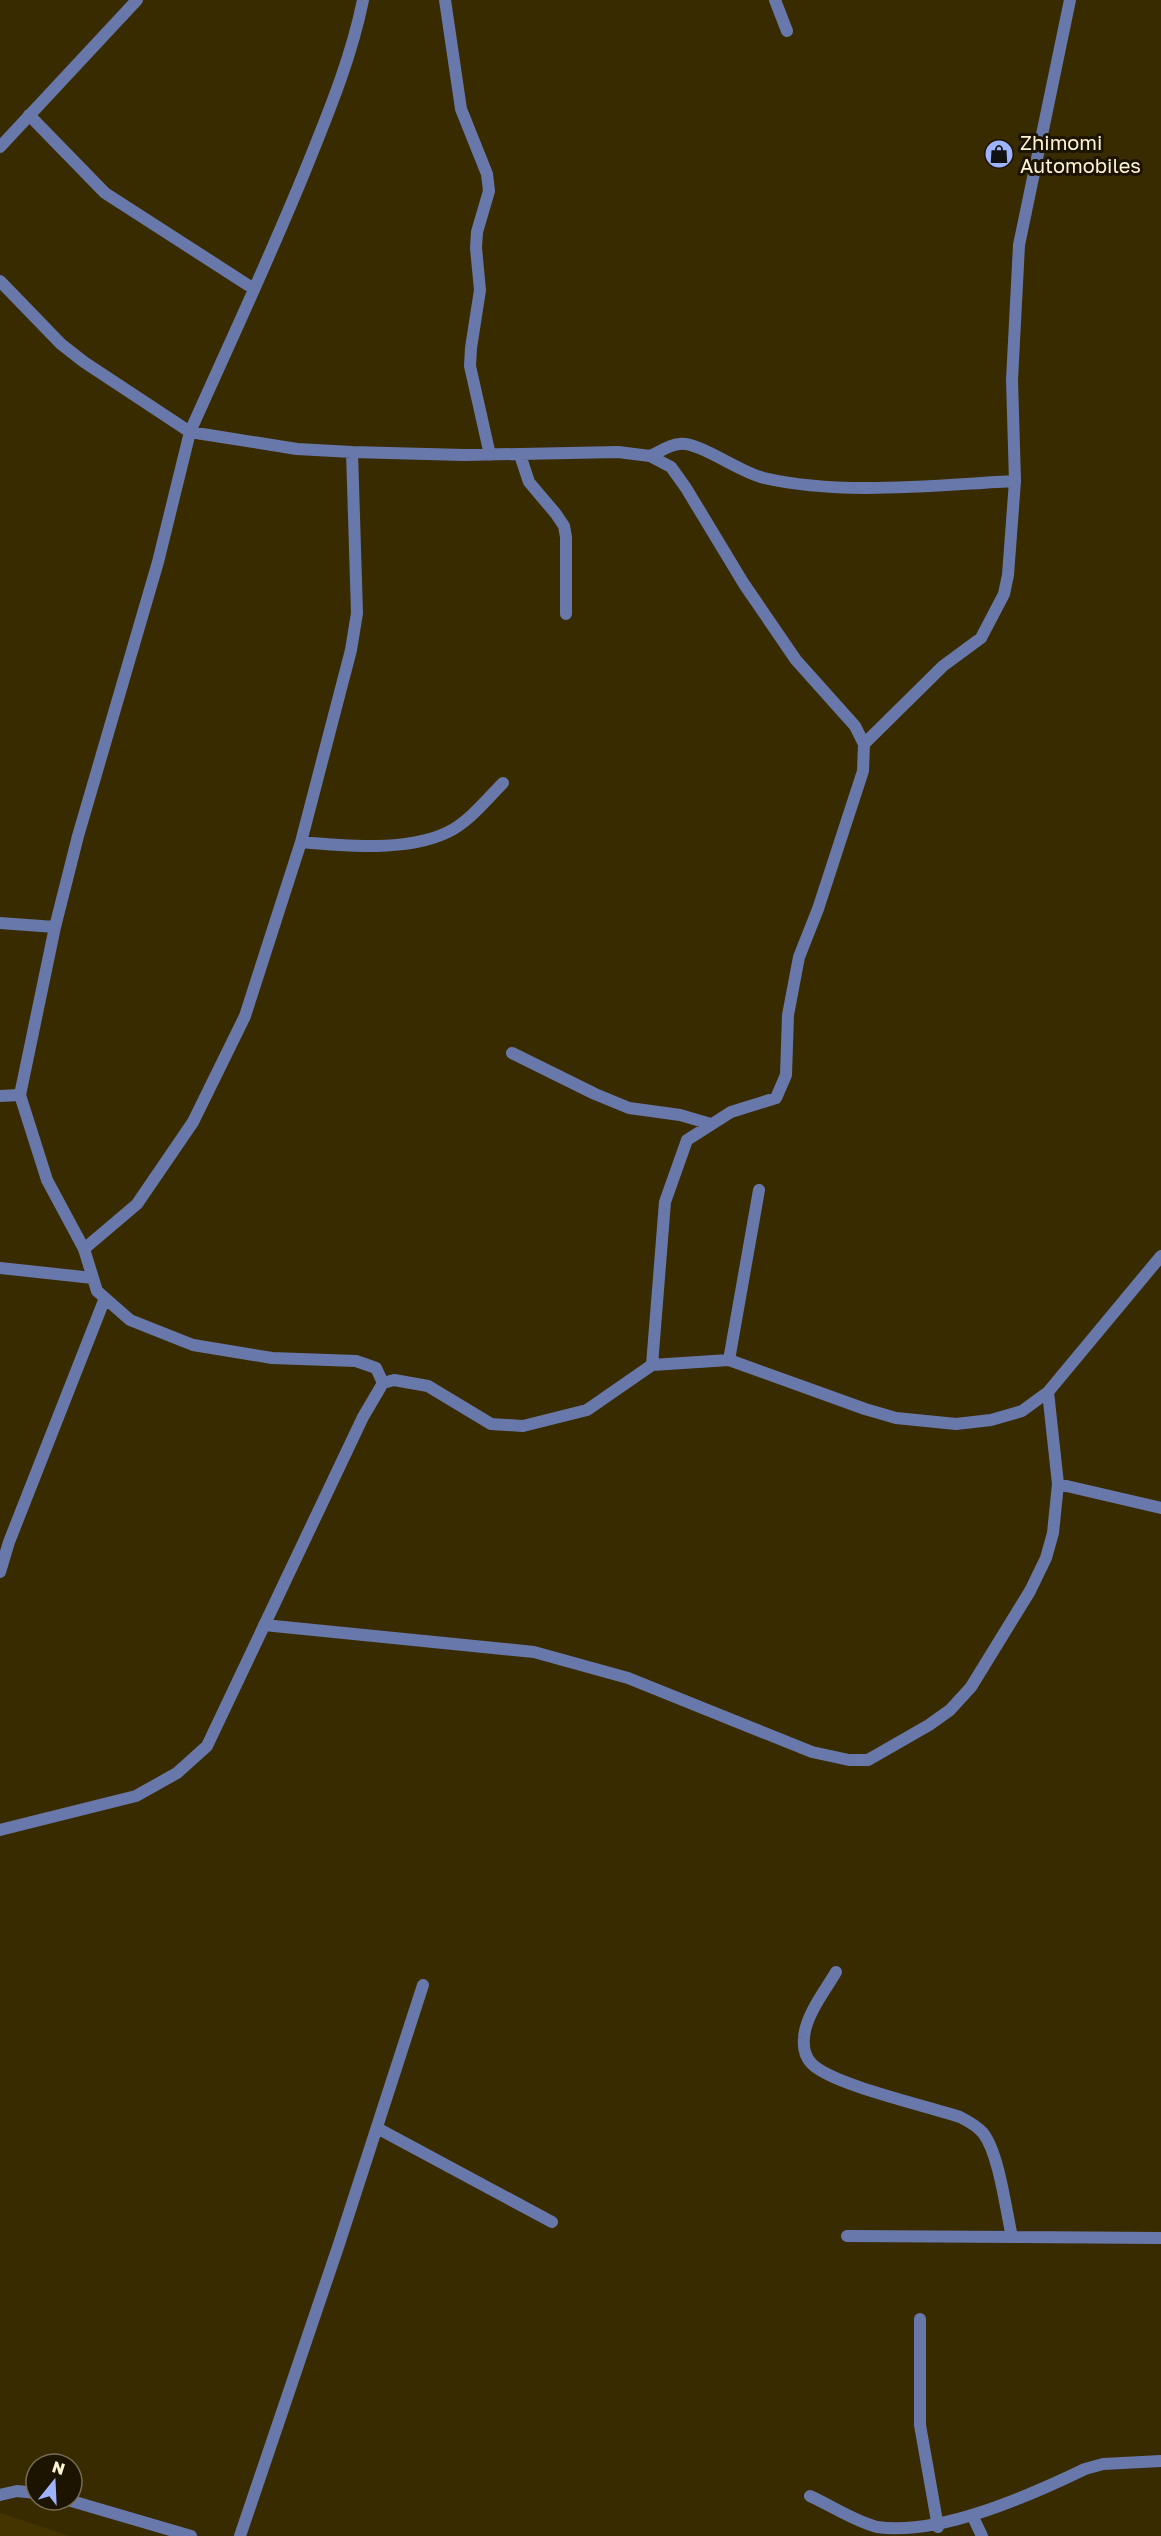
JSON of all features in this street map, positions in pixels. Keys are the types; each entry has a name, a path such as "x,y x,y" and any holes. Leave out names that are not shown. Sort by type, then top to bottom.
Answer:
{"street":[{"path":"0,147 137,0"},
{"path":"363,0 345,72 286,220 190,432 158,562 78,836 55,927 20,1095 47,1180 84,1249 97,1291 130,1320 193,1345 272,1358 356,1361 376,1368 383,1383"},
{"path":"445,0 461,109 488,174 489,190 477,232 480,290 470,366 490,455"},
{"path":"775,0 787,31"},
{"path":"864,744 943,666 981,638 1004,594 1008,575 1015,481 1012,380 1019,245 1070,0"},
{"path":"29,115 105,193 254,289"},
{"path":"0,281 76,356 190,432 297,449 352,452 490,455 618,453 650,456 671,467 744,584 796,660 855,726 864,744 863,771 818,909 799,957 788,1015 786,1075 776,1098 731,1112 687,1140 665,1202 652,1365"},
{"path":"650,456 671,445 682,443 694,446 747,473 792,484 885,488 1015,481"},
{"path":"84,1249 138,1204 193,1122 245,1016 301,842 351,650 357,613 352,452"},
{"path":"520,454 529,482 564,526 566,614"},
{"path":"301,842 352,847 424,841 450,832 503,783"},
{"path":"0,923 55,927"},
{"path":"512,1053 629,1108 680,1115 711,1124"},
{"path":"0,1096 20,1095"},
{"path":"729,1360 759,1190"},
{"path":"0,1830 136,1796 177,1773 207,1746 363,1418 383,1383 394,1380 428,1386 491,1424 523,1426 586,1410 652,1365 729,1360 896,1418 956,1424 991,1420 1022,1411 1048,1392 1161,1256"},
{"path":"0,1268 93,1278"},
{"path":"0,1572 9,1542 105,1298"},
{"path":"264,1625 534,1652 628,1678 812,1752 849,1760 868,1760 943,1715 971,1687 1030,1591 1046,1558 1053,1533 1058,1484 1048,1392"},
{"path":"1058,1484 1161,1508"},
{"path":"836,1972 806,2026 804,2047 806,2056 813,2065 843,2081 951,2114 973,2124 983,2133 989,2143 997,2166 1012,2237"},
{"path":"240,2536 423,1985"},
{"path":"377,2128 552,2222"},
{"path":"847,2236 1161,2238"},
{"path":"920,2319 920,2425 938,2527"},
{"path":"810,2496 876,2527 909,2532 973,2517 1085,2469 1103,2464 1161,2461"},
{"path":"0,2495 24,2492"},
{"path":"84,2505 191,2536"},
{"path":"973,2517 982,2536"}],"shaded area":[{"path":"0,2513 70,2536 0,2536"}],"place":[{"name":"Zhimomi Automobiles","path":"999,154"}]}
